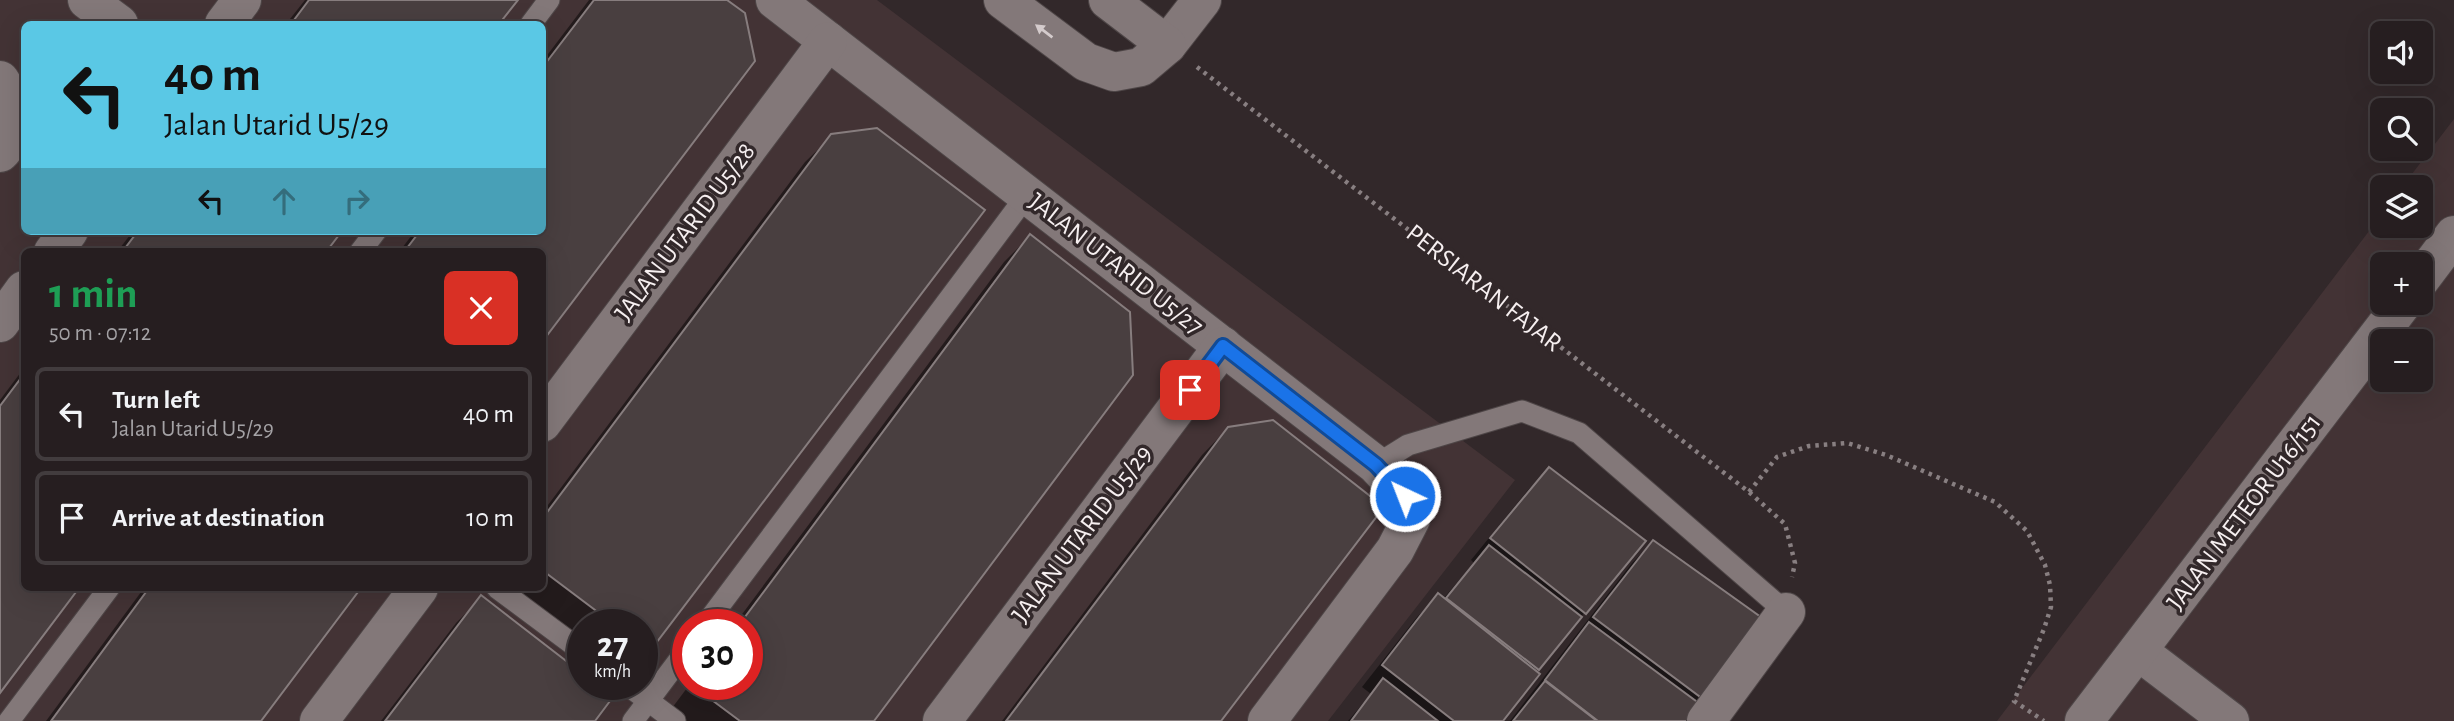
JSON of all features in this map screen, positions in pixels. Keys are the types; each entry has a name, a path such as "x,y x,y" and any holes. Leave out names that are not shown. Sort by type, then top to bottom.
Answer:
{"street":[{"path":"87,0 115,21"},
{"path":"226,21 242,0"},
{"name":"JALAN UTARID U5/27","path":"775,0 1376,465 1405,496 1411,519 1395,550 1267,721"},
{"path":"1003,0 1086,62 1114,72 1142,66 1167,45 1202,0"},
{"path":"1108,0 1167,45"},
{"name":"JALAN UTARID U5/28","path":"546,418 828,41"},
{"path":"0,80 12,99 1,151"},
{"path":"2433,263 2454,235"},
{"path":"0,323 21,294"},
{"name":"JALAN METEOR U16/151","path":"2084,721 2394,315"},
{"name":"JALAN UTARID U5/29","path":"942,721 1223,346"},
{"path":"319,721 417,591"},
{"path":"1706,721 1786,612"},
{"path":"2138,651 2230,721"}],"lane":[{"path":"533,21 549,0"},
{"path":"717,609 1027,195"},
{"path":"1376,465 1408,446 1522,411 1579,433 1786,612"},
{"path":"9,721 107,591"},
{"path":"501,591 567,640"},
{"path":"633,721 672,669"},
{"path":"648,701 675,721"}],"path":[{"name":"PERSIARAN FAJAR","path":"1167,45 1749,492 1786,524 1795,563 1786,612"},
{"path":"1749,492 1777,457 1809,446 1847,443 1886,455 1995,502 2027,531 2045,565 2050,585 2051,607 2045,629 2014,701 2044,721"}],"shaded area":[{"path":"0,0 877,0 1515,480 1328,721 0,721"},
{"path":"2454,119 2454,721 1997,721 2370,230 2370,238 2433,238 2433,175 2411,175 2422,161 2433,161 2433,146"}],"building":[{"path":"309,0 518,0 501,21 293,21"},
{"path":"594,0 727,0 745,13 755,61 546,337 546,248 407,248 417,235 546,235 546,63"},
{"path":"877,128 985,210 682,609 672,609 672,622 658,640 658,609 594,609 546,573 546,514 831,134"},
{"path":"1030,234 1130,312 1133,375 874,721 740,721 712,700 763,700 763,609 751,609"},
{"path":"135,235 339,235 329,248 125,248"},
{"path":"21,378 21,591 77,591 0,693 0,406"},
{"path":"1273,420 1384,507 1221,721 1006,721 1228,427"},
{"path":"1549,467 1646,541 1586,614 1490,538"},
{"path":"1653,540 1765,620 1703,699 1593,617"},
{"path":"1489,545 1582,617 1539,670 1446,598"},
{"path":"147,591 359,591 261,721 51,721"},
{"path":"1438,593 1540,674 1503,721 1454,721 1382,665"},
{"path":"481,595 567,662 567,700 611,700 595,721 385,721"},
{"path":"1589,622 1700,704 1687,721 1598,721 1545,680"},
{"path":"1383,678 1438,721 1351,721"},
{"path":"1545,681 1597,721 1513,721"}],"route":[{"path":"1190,390 1223,346 1376,465 1405,496"}]}
